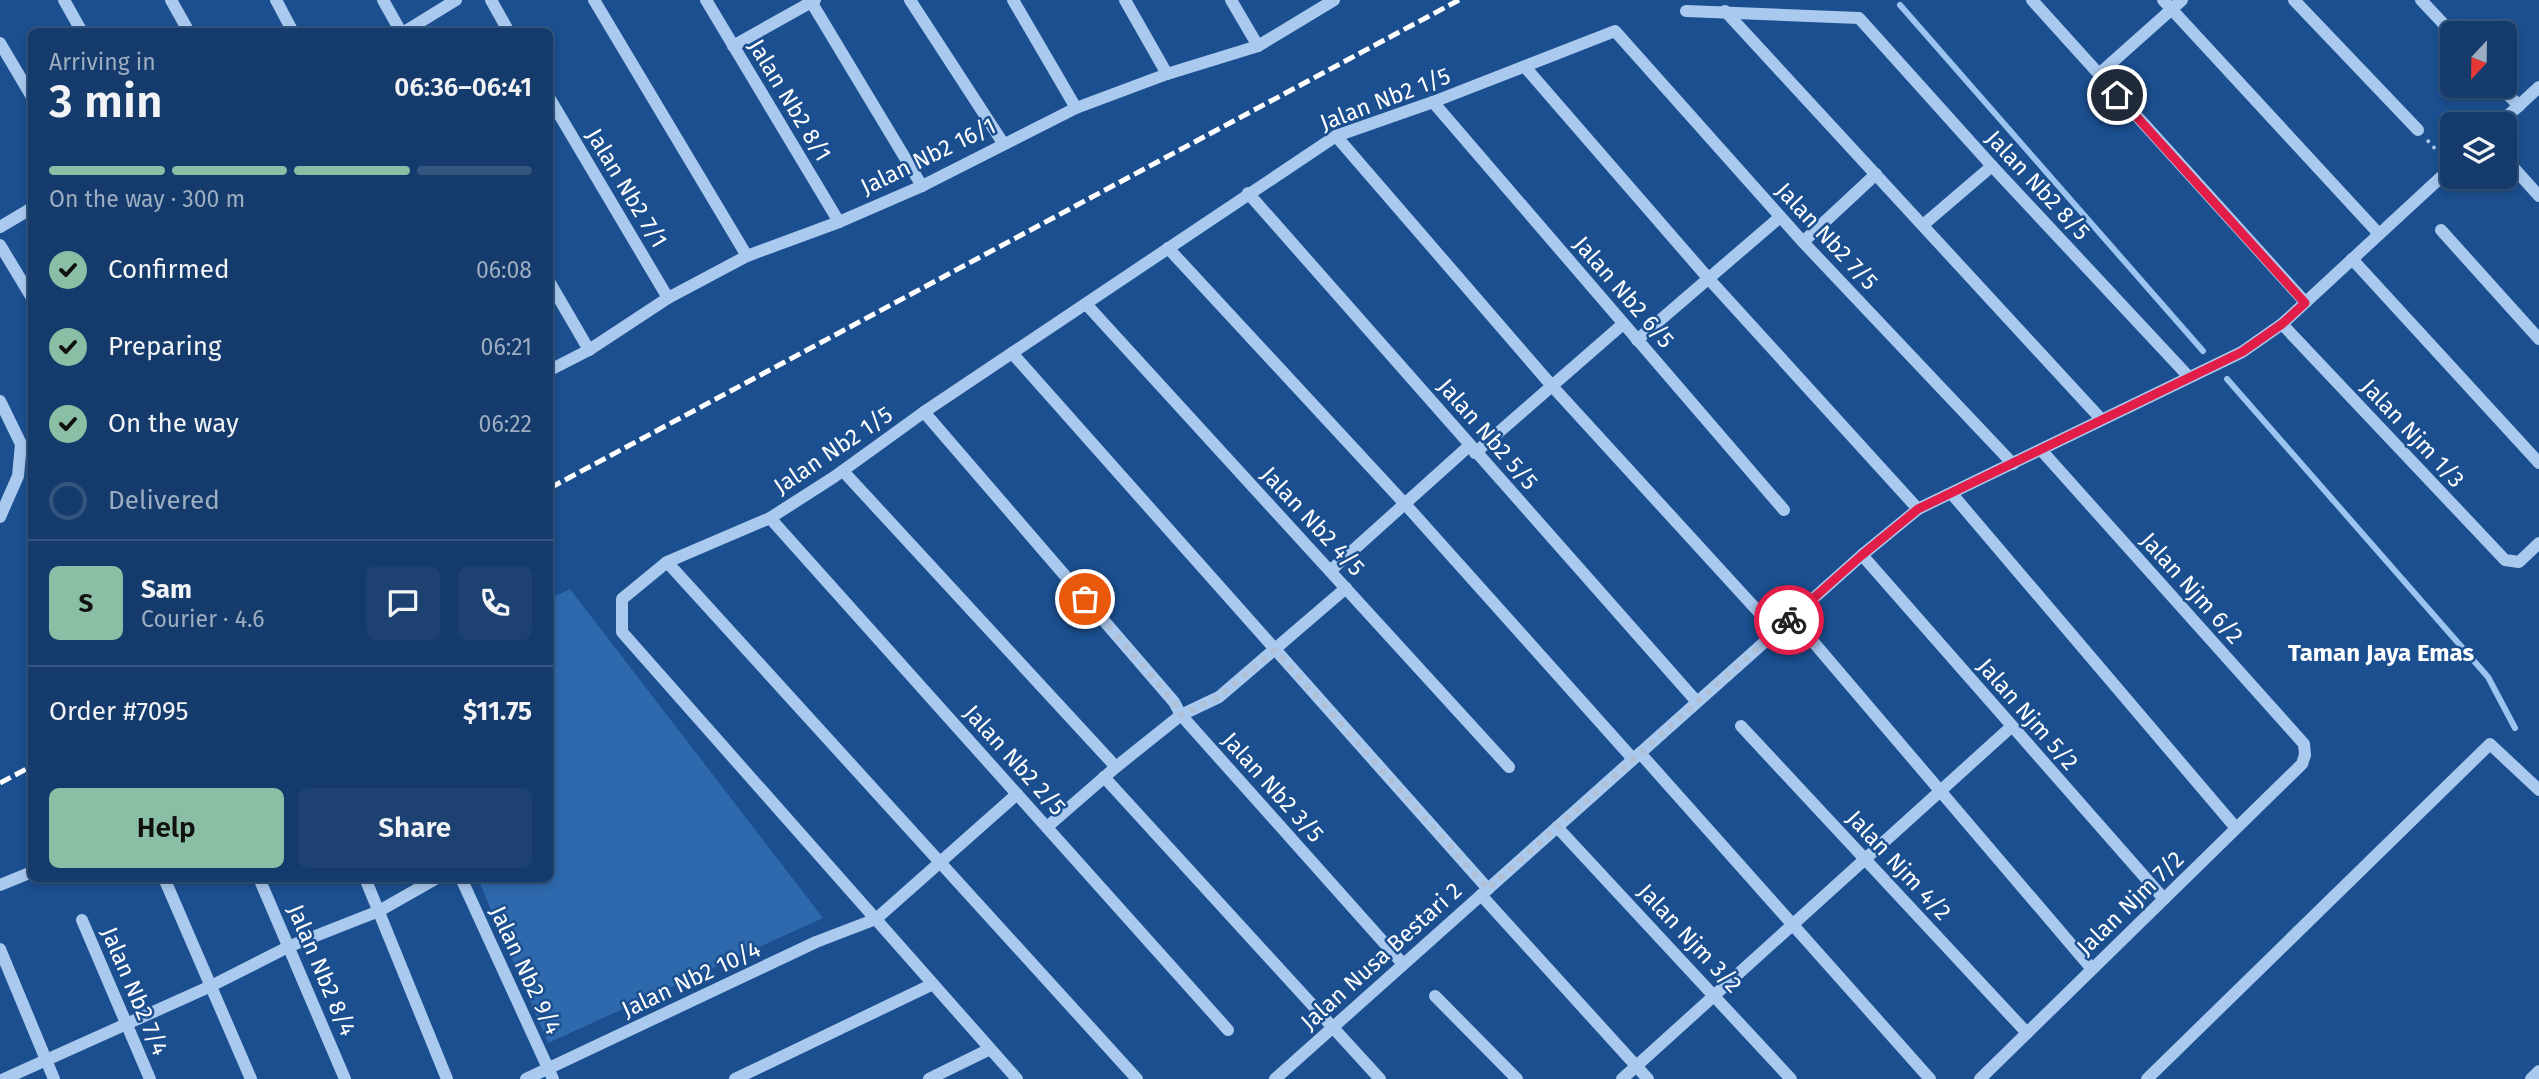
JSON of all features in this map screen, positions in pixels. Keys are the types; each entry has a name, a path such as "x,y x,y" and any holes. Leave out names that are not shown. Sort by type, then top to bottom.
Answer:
{"street":[{"path":"64,0 80,28"},
{"path":"172,0 186,28"},
{"path":"276,0 291,28"},
{"path":"383,0 400,28"},
{"path":"410,28 456,0"},
{"path":"491,0 507,28"},
{"path":"594,0 747,256"},
{"name":"Jalan Nb2 8/1","path":"706,0 839,222"},
{"path":"910,0 1003,143"},
{"path":"1013,0 1076,108"},
{"path":"1125,0 1167,74"},
{"path":"1231,0 1258,46"},
{"name":"Jalan Nb2 16/1","path":"553,368 589,350 668,298 747,256 839,222 922,186 1076,108 1167,74 1258,46 1334,0"},
{"path":"2032,0 2305,303"},
{"path":"2099,74 2167,5 2182,0"},
{"path":"2294,0 2418,130"},
{"path":"2421,0 2441,21"},
{"path":"733,46 812,1 922,186"},
{"path":"2167,5 2379,234"},
{"path":"1686,11 1725,11 2101,419"},
{"name":"Jalan Nb2 8/5","path":"1725,11 1859,18 1992,166 2189,377"},
{"name":"Jalan Nb2 1/5","path":"1017,1079 622,632 622,599 667,562 770,518 843,471 924,412 1336,136 1433,102 1615,31"},
{"name":"Jalan Nb2 7/5","path":"1615,31 1802,242 2013,464"},
{"path":"0,43 28,90"},
{"path":"1525,66 1708,278 1918,509"},
{"path":"2512,112 2539,87"},
{"path":"2511,98 2519,106"},
{"name":"Jalan Nb2 6/5","path":"1433,102 1784,510"},
{"name":"Jalan Nb2 7/1","path":"553,104 668,298"},
{"path":"1336,136 1552,386 1776,632"},
{"path":"1923,225 1992,166"},
{"path":"2517,171 2539,196"},
{"path":"1802,242 1876,174"},
{"name":"Jalan Nusa Bestari 2","path":"1276,1079 1792,617 1918,509 2242,352 2282,324 2440,177"},
{"name":"Jalan Nb2 5/5","path":"1248,193 1697,702"},
{"path":"0,227 28,210"},
{"path":"1637,340 1780,217"},
{"path":"2441,230 2539,339"},
{"path":"0,244 28,291"},
{"path":"1168,248 1792,925 1930,1079"},
{"path":"2352,259 2539,463"},
{"path":"553,288 589,350"},
{"name":"Jalan Nb2 4/5","path":"1086,304 1508,767"},
{"path":"1330,571 1405,504 1552,386 1623,324"},
{"name":"Jalan Njm 1/3","path":"2282,324 2505,561 2519,562 2539,543"},
{"path":"1012,353 1275,650 1648,1079"},
{"path":"0,401 21,444 18,476 0,517"},
{"name":"Jalan Nb2 3/5","path":"924,412 1174,702 1181,715 1403,964"},
{"name":"Jalan Njm 6/2","path":"2042,451 2304,744 2305,755"},
{"path":"843,471 1116,767"},
{"path":"1952,494 2236,828"},
{"name":"Jalan Nb2 2/5","path":"770,518 1228,1030"},
{"name":"Jalan Njm 5/2","path":"1862,555 2164,899"},
{"path":"667,562 1137,1079"},
{"path":"1047,827 1181,715 1219,697 1346,588"},
{"path":"1792,617 2092,969"},
{"name":"Jalan Njm 4/2","path":"1741,726 2027,1033"},
{"path":"1622,1079 2011,727"},
{"path":"2147,1079 2490,744 2539,790"},
{"name":"Jalan Njm 7/2","path":"1980,1079 2302,764 2305,755"},
{"path":"1104,777 1380,1079"},
{"path":"876,919 1017,794"},
{"name":"Jalan Njm 3/2","path":"1557,827 1791,1079"},
{"path":"0,885 28,874"},
{"path":"166,882 251,1079"},
{"name":"Jalan Nb2 8/4","path":"261,882 345,1079"},
{"path":"367,882 447,1079"},
{"path":"4,1079 211,986 290,946 379,911 430,882"},
{"name":"Jalan Nb2 9/4","path":"463,882 551,1074"},
{"name":"Jalan Nb2 10/4","path":"526,1079 551,1074 816,942 876,919"},
{"name":"Jalan Nb2 7/4","path":"82,920 150,1079"},
{"path":"0,949 54,1079"},
{"path":"735,1079 933,984"},
{"path":"1435,996 1517,1079"},
{"path":"929,1079 990,1049"},
{"path":"2531,1079 2539,1071"}],"path":[{"path":"2418,130 2440,153"}],"shaded area":[{"path":"570,589 823,918 548,1043 479,882 553,882 553,598"}],"waterway":[{"path":"1900,5 2203,351"},
{"path":"2227,379 2488,677 2515,728"}],"railway":[{"path":"553,486 1459,0"},
{"path":"0,783 28,768"}],"way so far":[{"path":"1085,599 1174,702 1181,715 1219,697 1275,650 1488,889 1789,620"}],"district":[{"name":"Taman Jaya Emas","path":"2381,653"}],"route":[{"path":"1789,620 1918,509 2242,352 2282,324 2305,303 2117,95"}]}
